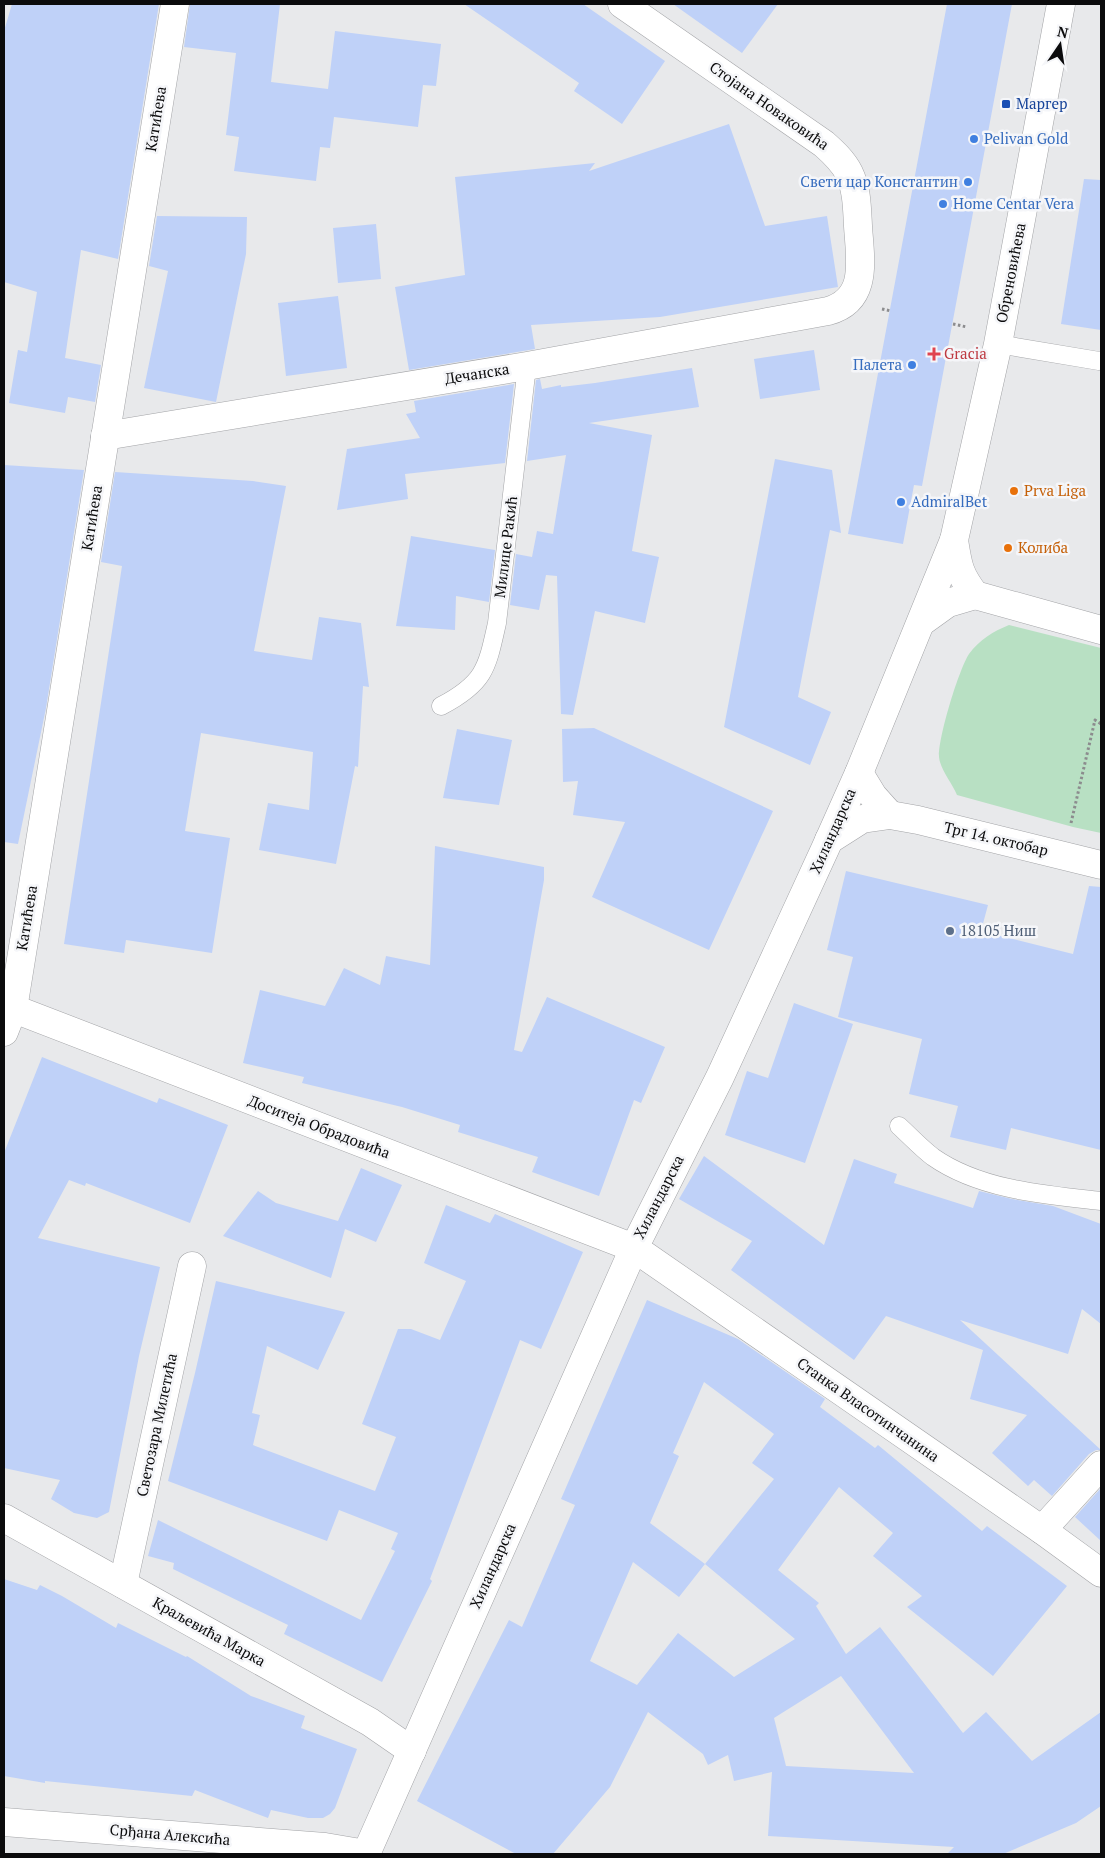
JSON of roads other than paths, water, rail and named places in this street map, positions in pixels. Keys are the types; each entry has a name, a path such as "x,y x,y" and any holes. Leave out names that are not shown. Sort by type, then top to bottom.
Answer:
{"street":[{"name":"Катићева","path":"7,1015 105,436 174,4"},
{"name":"Стојана Новаковића","path":"622,4 824,144 837,155 849,172 856,190 861,270 854,292 847,302"},
{"name":"Обреновићева","path":"954,540 998,344 1061,4"},
{"name":"Дечанска","path":"105,436 527,366 828,310 838,308 847,302"},
{"path":"954,540 958,566 963,579 975,595"},
{"name":"Хиландарска","path":"366,1854 634,1248 720,1077 859,773 923,621 954,540"},
{"path":"923,621 948,603 975,595 1101,630"},
{"path":"859,773 873,796 890,815"},
{"name":"Трг 14. октобар","path":"829,840 862,819 890,815 1101,865"},
{"name":"Доситеја Обрадовића","path":"7,1015 634,1248"},
{"name":"Станка Власотинчанина","path":"634,1248 1042,1530 1101,1573"},
{"name":"Светозара Милетића","path":"123,1584 192,1266"},
{"path":"1042,1530 1101,1465"},
{"name":"Краљевића Марка","path":"4,1518 370,1722 412,1750"},
{"name":"Срђана Алексића","path":"4,1822 325,1847 366,1854"}],"lane":[{"path":"998,344 1098,361"},
{"name":"Милице Ракић","path":"441,706 469,688 480,677 488,663 497,623 527,366"},
{"path":"899,1126 932,1156 963,1175 1017,1190 1101,1202"}],"place":[{"name":"Маргер","path":"1006,104"},
{"name":"Pelivan Gold","path":"974,139"},
{"name":"Свети цар Константин","path":"968,182"},
{"name":"Home Centar Vera","path":"943,204"},
{"name":"Gracia","path":"934,354"},
{"name":"Палета","path":"912,365"},
{"name":"Prva Liga","path":"1014,491"},
{"name":"AdmiralBet","path":"901,502"},
{"name":"Колиба","path":"1008,548"},
{"name":"18105 Ниш","path":"950,931"}]}
